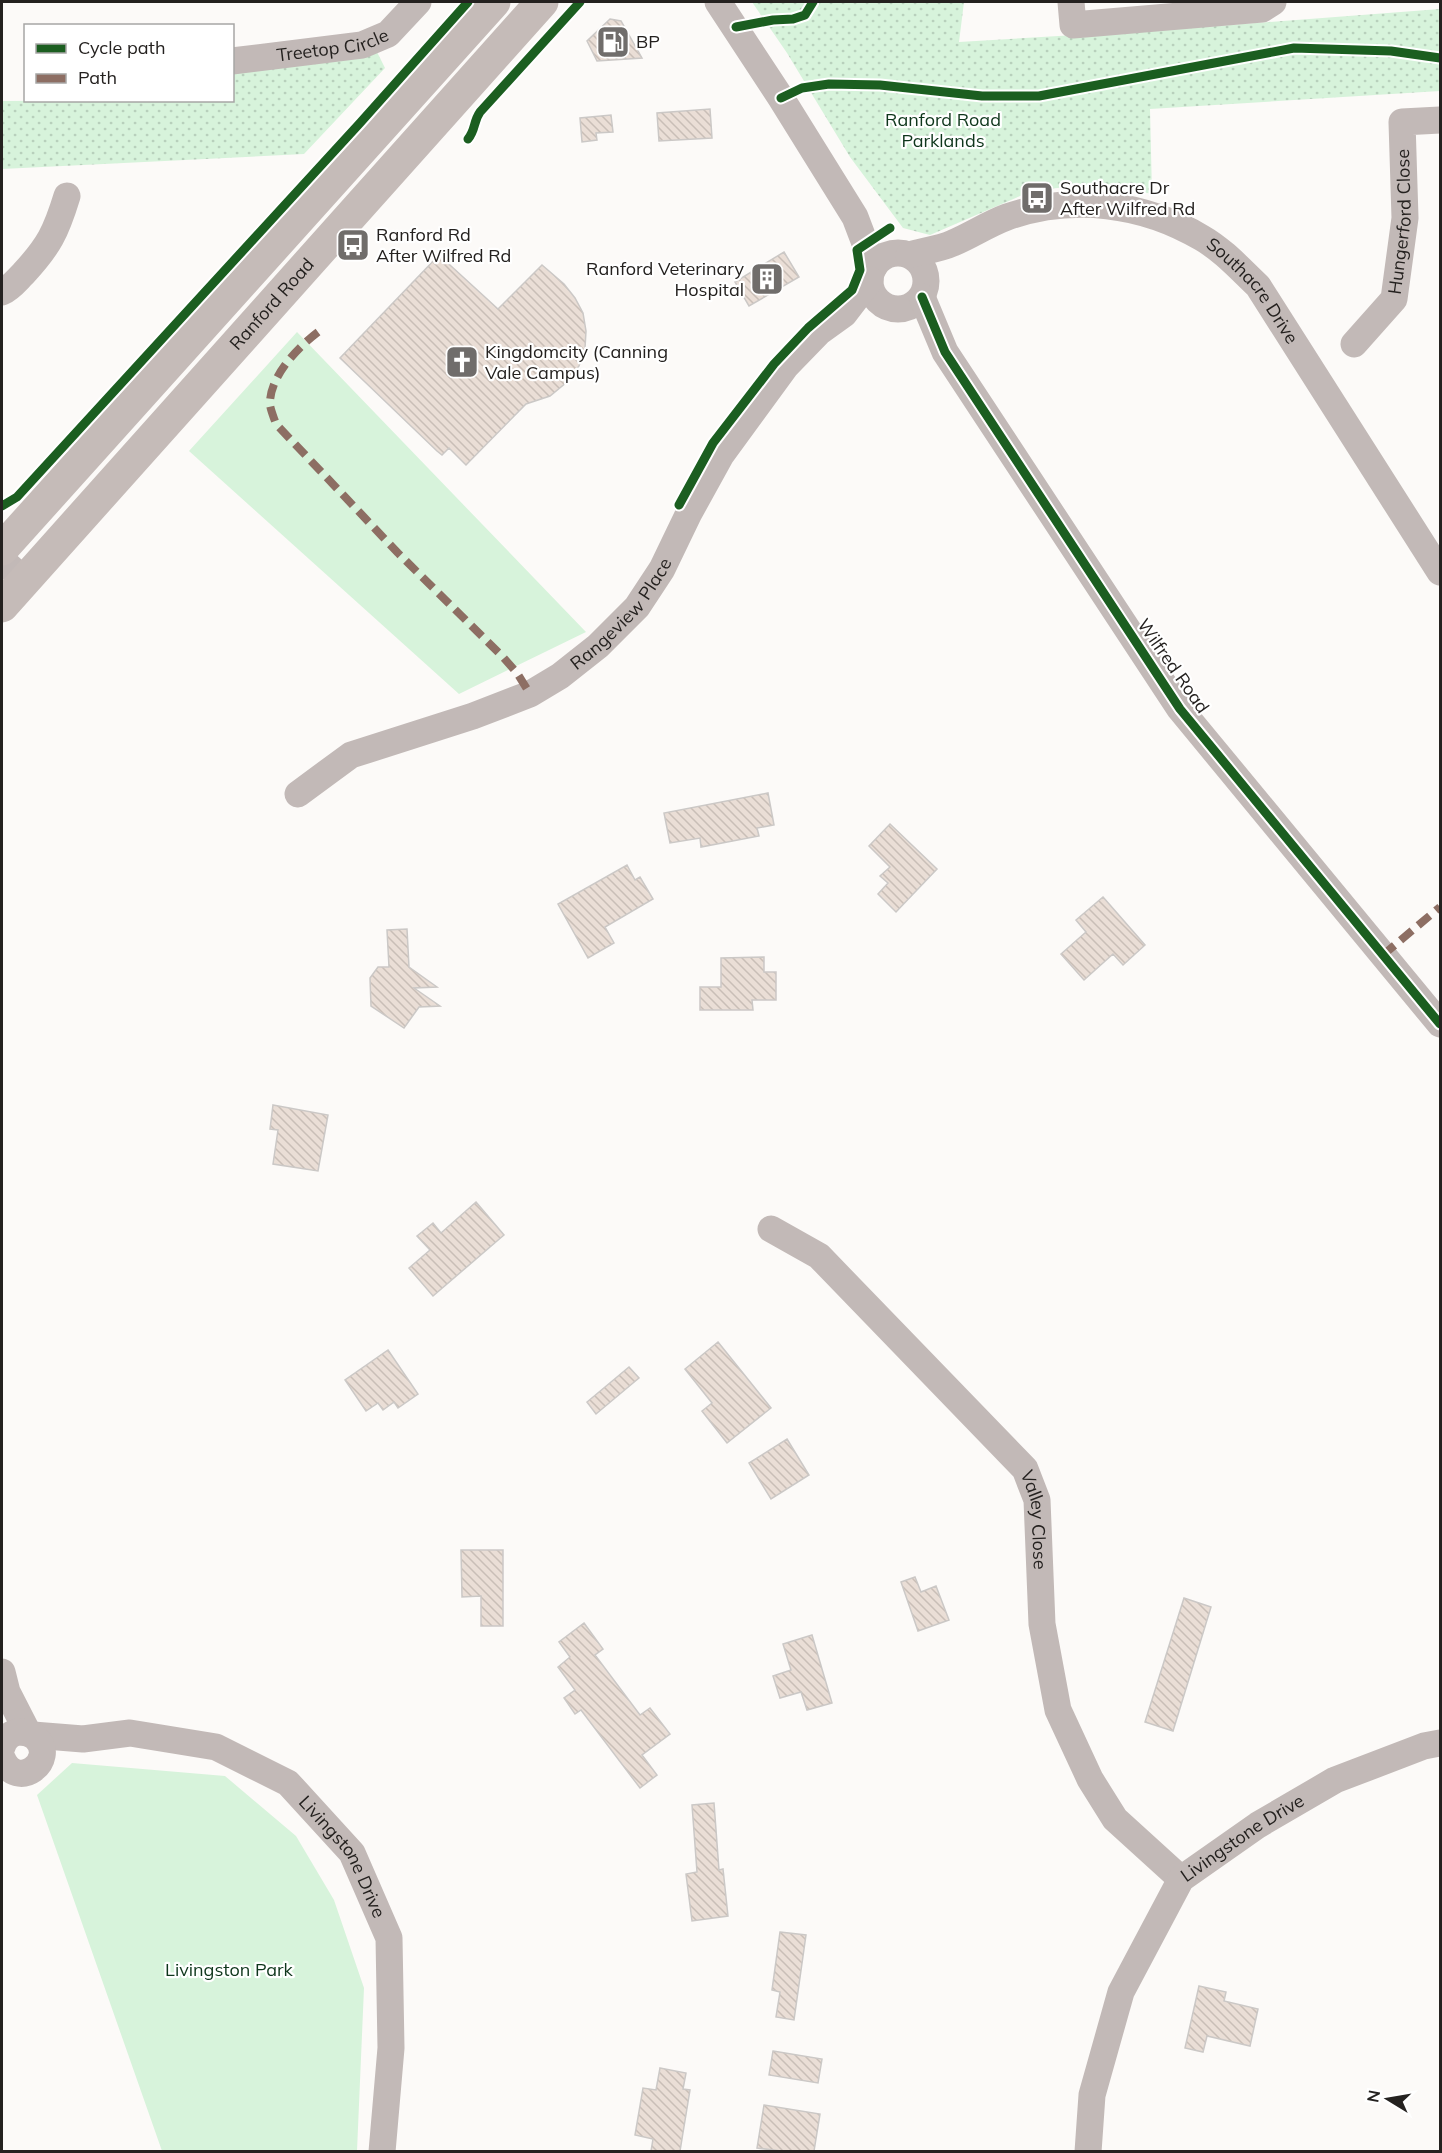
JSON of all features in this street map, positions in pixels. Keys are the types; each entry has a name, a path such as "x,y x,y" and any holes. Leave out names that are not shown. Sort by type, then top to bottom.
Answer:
{"main road":[{"name":"Ranford Road","path":"2,606 14,551 494,2"},
{"name":"Ranford Road","path":"14,551 542,2"}],"street":[{"name":"Treetop Circle","path":"234,61 362,45 388,34 418,2"},
{"name":"Wilfred Road","path":"718,2 887,264"},
{"path":"1071,2 1073,25 1262,9 1273,2"},
{"name":"Hungerford Close","path":"1354,344 1394,299 1405,218 1402,122 1440,120"},
{"path":"2,292 9,289 42,254 57,229 67,196"},
{"name":"Southacre Drive","path":"887,264 953,243 992,223 1024,212 1059,204 1115,206 1162,217 1203,238 1230,259 1258,286 1440,572"},
{"name":"Southacre Drive","path":"924,289 953,243"},
{"name":"Wilfred Road","path":"887,264 922,266 924,289 945,352 1180,709 1440,1024"},
{"name":"Wilfred Road","path":"887,264 873,296 945,352"},
{"name":"Rangeview Place","path":"298,794 351,755 473,716 530,694 560,676 598,646 637,607 662,569 689,513 721,456 786,366 819,332 844,314 887,264"},
{"path":"891,308 907,309 915,304 924,289"},
{"name":"Rangeview Place","path":"844,314 891,308"},
{"name":"Valley Close","path":"771,1229 819,1256 1025,1469 1037,1500 1042,1624 1058,1710 1090,1779 1115,1819 1181,1879"},
{"path":"4,1682 12,1751"},
{"name":"Livingstone Drive","path":"12,1751 130,1733 216,1748 288,1783 352,1854 389,1938 391,2048 382,2151"},
{"name":"Livingstone Drive","path":"12,1751 39,1741 42,1758 38,1765 83,1739"},
{"name":"Livingstone Drive","path":"1088,2151 1092,2095 1121,1992 1181,1879 1258,1825 1335,1780 1424,1746 1440,1743"}],"green space":[{"name":"Ranford Road Parklands","path":"752,2 964,2 959,42 1177,29 1440,9 1440,91 1150,109 1152,194 1105,184 1034,190 930,235 903,228 850,157 787,53"},
{"path":"377,52 385,68 304,154 2,169 2,101 234,102 234,70"},
{"path":"297,332 586,632 459,694 189,451"},
{"name":"Livingston Park","path":"72,1763 225,1776 296,1836 334,1900 364,1988 357,2151 162,2151 37,1795"}],"building":[{"path":"610,19 621,21 642,58 597,61 587,41"},
{"path":"710,109 712,138 659,141 657,113"},
{"path":"611,115 613,132 596,133 597,140 582,142 580,118"},
{"name":"Ranford Veterinary Hospital","path":"784,252 799,277 749,306 735,282"},
{"name":"Kingdomcity (Canning Vale Campus)","path":"439,255 498,309 542,265 564,284 575,298 583,313 586,331 585,348 579,366 567,382 550,396 526,404 466,465 449,448 442,455 437,451 340,358"},
{"path":"768,793 774,825 757,828 759,836 701,847 700,838 670,843 664,813"},
{"path":"890,824 937,869 896,912 878,894 888,883 880,876 890,867 869,846"},
{"path":"627,865 635,880 640,877 653,899 605,927 614,943 588,958 558,904"},
{"path":"1103,897 1145,945 1123,965 1113,954 1084,980 1061,954 1086,932 1076,920"},
{"path":"407,929 409,967 437,987 414,988 440,1006 419,1007 404,1028 371,1006 370,978 378,967 389,967 387,930"},
{"path":"764,957 764,972 776,972 776,1000 752,1000 753,1010 700,1010 700,987 721,987 721,958"},
{"path":"273,1105 328,1115 318,1171 273,1164 278,1130 270,1129"},
{"path":"476,1202 504,1235 433,1296 409,1268 430,1250 417,1236 433,1223 441,1233"},
{"path":"718,1342 771,1408 727,1443 702,1411 712,1403 685,1369"},
{"path":"388,1350 418,1394 398,1408 394,1402 383,1410 378,1403 366,1411 345,1380"},
{"path":"629,1367 639,1378 596,1414 587,1402"},
{"path":"787,1439 809,1475 771,1499 749,1463"},
{"path":"461,1550 503,1550 503,1626 481,1626 481,1596 462,1597"},
{"path":"915,1577 921,1592 936,1586 949,1620 918,1631 901,1582"},
{"path":"1184,1598 1211,1607 1173,1731 1145,1722"},
{"path":"584,1623 603,1649 595,1655 640,1715 650,1708 670,1734 642,1755 657,1775 640,1788 581,1710 575,1714 564,1698 575,1690 558,1667 570,1657 559,1642"},
{"path":"812,1635 832,1703 807,1710 801,1692 780,1698 773,1676 791,1670 783,1644"},
{"path":"714,1803 719,1870 723,1869 728,1916 692,1921 686,1874 697,1872 692,1805"},
{"path":"780,1932 806,1935 794,2020 776,2017 780,1992 772,1990"},
{"path":"1199,1986 1226,1992 1224,2001 1258,2009 1250,2046 1207,2036 1203,2052 1185,2048"},
{"path":"773,2051 822,2059 818,2083 769,2075"},
{"path":"660,2068 686,2073 683,2089 690,2090 680,2151 651,2151 653,2139 635,2135 643,2088 656,2090"},
{"path":"764,2105 820,2114 814,2151 757,2148"}],"marked path":[{"path":"318,332 293,355 274,384 270,405 276,424 398,553 502,656 517,673 530,694"},
{"path":"1383,955 1440,907"}],"cycle path":[{"path":"2,506 17,497 468,2"},
{"path":"468,139 480,112 580,2"},
{"path":"736,27 793,19 805,15 813,2"},
{"path":"781,98 802,88 829,84 880,85 982,96 1039,96 1294,48 1391,51 1440,58"},
{"path":"679,505 713,443 774,364 808,328 852,290 860,270 857,250 890,228"},
{"path":"922,297 945,352 1180,709 1440,1024"}],"place":[{"name":"BP","path":"613,42"},
{"name":"Southacre Dr After Wilfred Rd","path":"1037,198"},
{"name":"Ranford Rd After Wilfred Rd","path":"353,245"},
{"name":"Ranford Veterinary Hospital","path":"767,279"},
{"name":"Kingdomcity (Canning Vale Campus)","path":"462,362"}]}
